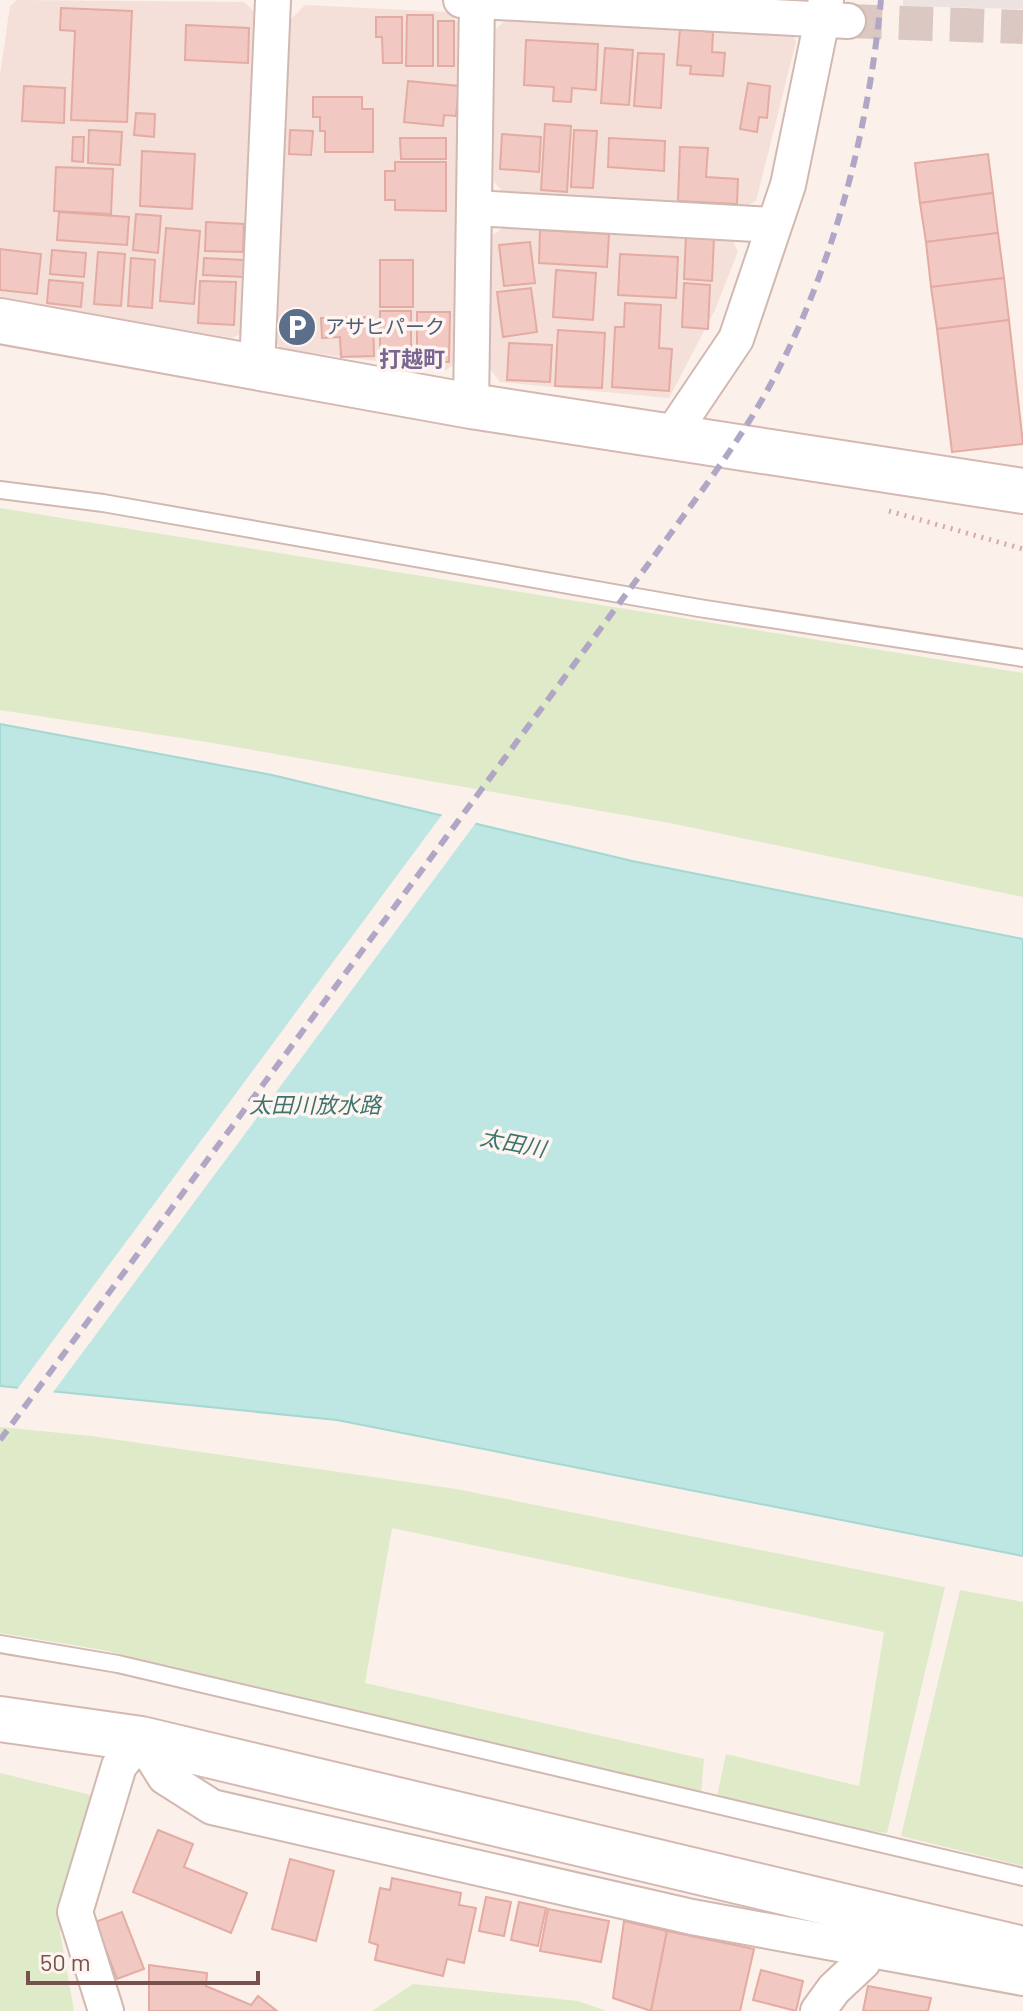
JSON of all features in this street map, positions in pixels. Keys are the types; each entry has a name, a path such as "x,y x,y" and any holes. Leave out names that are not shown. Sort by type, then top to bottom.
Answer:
{"street":[{"path":"257,367 273,0"},
{"path":"461,0 833,13 788,185 736,339 670,437"},
{"path":"471,406 477,0"},
{"path":"474,208 772,225"},
{"path":"0,321 471,406 1023,491"},
{"path":"0,1719 141,1739 1023,1949"},
{"path":"141,1739 165,1777 212,1807 692,1917 1023,2001"},
{"path":"106,2011 75,1912 119,1766 141,1739"},
{"path":"692,1917 1023,1978"},
{"path":"818,2011 834,1989 863,1962"}],"lane":[{"path":"0,490 103,503 699,608 1023,658"},
{"path":"0,1644 118,1664 1023,1877"}],"path":[{"path":"885,509 1023,549"}],"shaded area":[{"path":"17,0 244,2 261,18 247,331 232,338 0,298 0,75 10,6"},
{"path":"903,0 1023,0 1023,9 903,6"},
{"path":"305,5 448,12 459,24 457,362 446,370 281,349 274,340 286,24"},
{"path":"512,14 788,23 796,42 756,201 736,211 508,198 494,182 494,31"},
{"path":"510,223 729,235 738,251 715,310 669,398 500,382 490,369 491,236"}],"green space":[{"path":"0,508 1023,673 1023,897 670,823 207,742 0,710"},
{"path":"0,1427 91,1436 456,1489 945,1587 887,1833 844,1828 717,1796 726,1754 859,1786 884,1632 392,1528 365,1683 704,1759 701,1793 103,1650 0,1633"},
{"path":"960,1590 1023,1602 1023,1866 901,1836"},
{"path":"0,1773 91,1795 60,1932 74,2011 0,2011"},
{"path":"413,1984 578,2001 606,2011 372,2011"}],"water":[{"name":"太田川放水路","path":"0,724 272,775 632,861 1023,939 1023,1556 337,1420 0,1386"}],"pier":[{"path":"444,812 478,820 51,1395 15,1392"}],"building":[{"path":"61,8 132,11 127,122 71,120 75,31 60,30"},
{"path":"407,15 433,15 433,66 406,66"},
{"path":"376,17 402,17 402,63 383,63 382,37 376,37"},
{"path":"438,21 454,21 454,66 438,66"},
{"path":"186,25 249,28 248,63 185,60"},
{"path":"680,29 713,32 712,52 725,53 723,76 690,74 691,66 677,65"},
{"path":"526,40 598,44 596,90 572,88 571,102 553,101 554,87 524,85"},
{"path":"605,48 633,50 629,105 601,103"},
{"path":"638,53 664,54 661,108 634,106"},
{"path":"408,81 459,86 456,116 444,115 443,126 404,122"},
{"path":"748,83 770,86 767,118 759,117 757,132 740,129"},
{"path":"24,86 65,88 64,123 22,121"},
{"path":"313,97 362,97 362,109 373,109 373,152 325,152 325,131 320,131 320,117 313,117"},
{"path":"136,113 155,114 154,137 134,135"},
{"path":"545,124 571,126 567,192 541,190"},
{"path":"89,130 122,132 120,165 88,163"},
{"path":"290,130 313,131 311,155 289,154"},
{"path":"574,130 597,131 593,188 571,187"},
{"path":"502,134 541,137 539,172 500,169"},
{"path":"73,137 84,137 83,162 72,161"},
{"path":"400,138 446,138 446,159 401,159"},
{"path":"609,138 665,141 664,171 608,167"},
{"path":"680,147 708,148 706,177 738,179 737,204 678,201"},
{"path":"142,151 195,154 192,209 140,206"},
{"path":"988,154 993,193 920,203 915,163"},
{"path":"395,162 446,162 446,211 395,210 395,200 385,200 385,171 395,171"},
{"path":"56,167 113,169 111,214 54,211"},
{"path":"993,193 998,233 926,242 920,203"},
{"path":"59,212 129,217 127,245 57,240"},
{"path":"136,214 161,216 158,253 133,250"},
{"path":"206,222 244,224 243,252 205,251"},
{"path":"166,228 200,231 194,304 160,301"},
{"path":"540,230 609,234 607,267 539,263"},
{"path":"998,233 1004,278 931,287 926,242"},
{"path":"686,236 714,237 712,281 684,279"},
{"path":"530,242 535,283 504,286 499,245"},
{"path":"0,249 41,254 37,294 0,290"},
{"path":"52,250 86,253 84,277 50,274"},
{"path":"98,252 125,254 121,306 94,304"},
{"path":"620,254 678,257 676,298 618,295"},
{"path":"131,258 155,260 152,308 128,306"},
{"path":"204,258 244,260 244,277 203,275"},
{"path":"380,260 413,260 413,307 380,307"},
{"path":"556,270 596,273 593,320 553,317"},
{"path":"1004,278 1009,320 937,329 931,287"},
{"path":"49,280 83,283 81,307 47,303"},
{"path":"200,281 236,282 234,325 198,323"},
{"path":"684,283 710,285 708,329 682,327"},
{"path":"531,288 537,332 503,337 497,292"},
{"path":"625,303 661,305 659,348 672,349 669,391 612,387 615,327 624,327"},
{"path":"380,311 411,311 411,359 380,359"},
{"path":"417,312 450,312 449,362 417,362"},
{"path":"373,317 374,356 341,357 340,337 322,338 321,318"},
{"path":"1009,320 1023,444 952,452 937,329"},
{"path":"558,330 605,333 602,388 555,386"},
{"path":"509,343 552,345 550,382 507,380"},
{"path":"158,1830 193,1844 184,1867 247,1893 231,1933 133,1892"},
{"path":"290,1859 334,1871 316,1941 272,1929"},
{"path":"392,1878 461,1893 459,1905 476,1908 464,1963 447,1959 443,1976 375,1960 378,1945 369,1942 380,1888 390,1890"},
{"path":"486,1897 511,1902 504,1936 479,1931"},
{"path":"519,1902 546,1908 538,1946 511,1940"},
{"path":"548,1909 609,1921 601,1962 540,1951"},
{"path":"122,1912 144,1969 117,1979 95,1922"},
{"path":"624,1921 667,1931 651,2011 613,1998"},
{"path":"667,1931 754,1949 740,2011 651,2011"},
{"path":"149,1965 207,1973 206,1986 251,2005 258,1996 277,2011 149,2011"},
{"path":"761,1970 803,1981 796,2011 753,2000"},
{"path":"868,1986 931,1998 928,2011 863,2011"}],"tunnel":[{"path":"848,21 1023,27"}],"railway":[{"path":"0,1440 655,555 753,415 803,318 840,215 866,108 881,0"}],"place":[{"name":"アサヒパーク","path":"297,327"}],"district":[{"name":"打越町","path":"412,359"}],"water label":[{"name":"太田川","path":"513,1143"}]}
